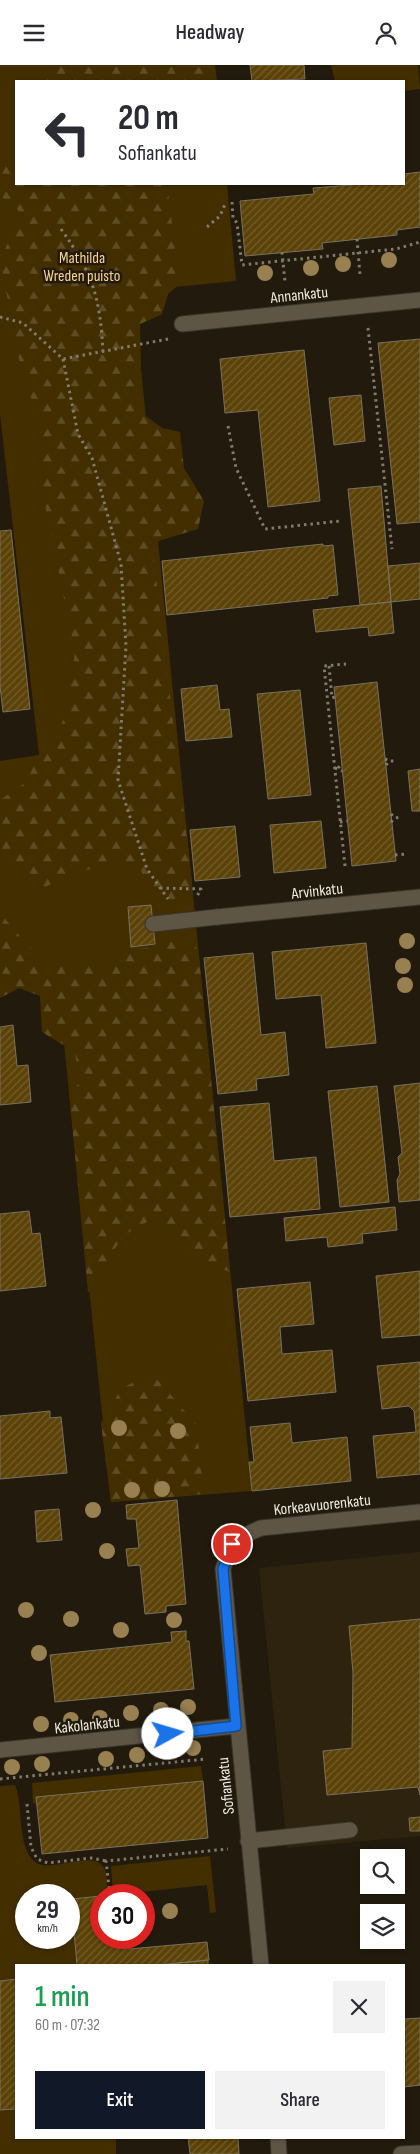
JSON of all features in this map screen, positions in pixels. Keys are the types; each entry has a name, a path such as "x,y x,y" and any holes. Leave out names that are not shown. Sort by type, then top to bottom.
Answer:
{"street":[{"name":"Annankatu","path":"182,324 420,300"},
{"name":"Arvinkatu","path":"153,924 420,897"},
{"name":"Korkeavuorenkatu","path":"232,1544 244,1535 261,1528 420,1512"},
{"name":"Sofiankatu","path":"232,1544 223,1569 236,1726 260,1964"},
{"name":"Kakolankatu","path":"0,1750 236,1726"},
{"path":"248,1841 350,1830"},
{"path":"278,2139 279,2154"},
{"path":"400,2154 420,2153"}],"path":[{"path":"232,202 233,218 237,223 242,265 396,249 420,242"},
{"path":"206,227 220,216 226,203"},
{"path":"61,229 78,253 98,296 102,352"},
{"path":"357,239 360,275"},
{"path":"282,252 285,282"},
{"path":"0,317 23,323 63,359 78,434 92,458 121,564 126,646 118,780 147,869 166,898 172,900"},
{"path":"369,337 392,549"},
{"path":"63,359 141,344"},
{"path":"228,426 236,468 265,529 340,521"},
{"path":"345,866 324,666 346,664"},
{"path":"328,666 333,692 332,698 335,697"},
{"path":"385,759 396,761"},
{"path":"386,765 390,761"},
{"path":"336,768 342,764"},
{"path":"336,768 342,771"},
{"path":"390,814 395,818"},
{"path":"391,822 395,818 402,817"},
{"path":"340,822 348,821"},
{"path":"395,855 406,855"},
{"path":"160,888 201,889 195,899"},
{"path":"0,1779 206,1759"},
{"path":"27,1804 31,1847 37,1859 48,1863 91,1858 106,1861 216,1850"},
{"path":"106,1861 109,1884"}],"shaded area":[{"path":"420,1552 420,1836 287,1848 259,1568"}],"green space":[{"name":"Mathilda Wreden puisto","path":"0,65 215,65 217,80 15,80 15,185 227,185 236,281 176,287 168,294 162,314 140,324 141,368 252,1491 111,1502 57,975 0,980 0,761 39,755 0,414"},
{"path":"45,65 206,65 206,80 41,80 46,69"},
{"path":"331,65 418,65 420,89 405,91 405,80 335,80"},
{"path":"15,153 15,185 167,185 179,279 176,287 168,294 162,314 140,324 139,411 162,428 180,432 184,468 204,501 198,529 152,543 192,882 187,903 162,906 149,896 139,864 109,863 66,877 39,890 0,857 0,800 25,783 39,756 58,733 67,710 75,652 39,476 42,431 20,364 0,259 21,217 14,202 0,197 0,159"},
{"path":"0,913 43,963 113,963 129,950 165,946 172,941 194,939 199,958 230,1272 185,1254 159,1215 124,1235 103,1267 95,1291 88,1292 69,1092 79,1084 75,1052 42,1032 40,996 19,988 0,998"},
{"path":"151,1372 196,1424 204,1494 111,1502 101,1424 121,1389"},
{"path":"201,1766 203,1781 36,1797 36,1803 33,1804 32,1783"},
{"path":"15,1785 18,1794 25,1846 35,1862 42,1865 50,1865 81,1860 98,1862 104,1868 107,1884 90,1884 90,1897 80,1898 80,1884 15,1884 15,1949 76,1949 77,1964 15,1964 15,1979 0,1981 0,1786"},
{"path":"210,1856 216,1912 210,1913 207,1885 155,1891 155,1884 112,1884 111,1866"},
{"path":"15,2109 15,2139 116,2139 116,2154 0,2154 0,2110"}],"building":[{"path":"250,65 304,65 305,79 252,80"},
{"path":"420,172 420,227 397,230 397,235 322,243 323,249 245,256 240,201 314,194 313,188 350,185 405,185 405,174"},
{"path":"420,339 420,522 397,524 378,343"},
{"path":"304,350 320,501 268,507 258,410 225,413 220,359"},
{"path":"361,395 365,441 334,445 329,398"},
{"path":"381,486 391,602 360,605 348,489"},
{"path":"11,530 30,709 3,712 0,686 0,531"},
{"path":"323,544 323,546 333,545 338,595 328,596 328,598 167,615 162,561"},
{"path":"420,563 420,599 391,602 388,566"},
{"path":"391,602 394,633 369,636 368,627 316,632 313,610"},
{"path":"377,682 396,861 352,866 334,687"},
{"path":"217,685 220,710 229,709 232,737 186,741 181,689"},
{"path":"300,690 311,795 268,799 257,694"},
{"path":"420,769 420,811 412,811 408,771"},
{"path":"321,821 326,868 274,873 270,825"},
{"path":"235,826 240,877 195,881 190,830"},
{"path":"151,905 155,944 131,947 128,907"},
{"path":"366,943 376,1043 326,1048 321,995 276,999 272,952"},
{"path":"253,953 261,1035 285,1032 289,1075 256,1079 257,1090 218,1094 204,958"},
{"path":"13,1025 17,1066 28,1065 31,1102 0,1105 0,1027"},
{"path":"420,1083 420,1200 399,1202 397,1180 400,1174 398,1157 402,1153 394,1086"},
{"path":"377,1086 389,1202 340,1207 328,1091"},
{"path":"269,1103 274,1161 316,1157 320,1209 230,1217 220,1107"},
{"path":"395,1207 397,1230 362,1234 363,1243 328,1247 327,1237 286,1241 284,1218"},
{"path":"29,1211 32,1234 40,1233 46,1286 0,1291 0,1214"},
{"path":"420,1271 420,1335 382,1338 376,1276"},
{"path":"310,1282 314,1324 280,1327 282,1354 332,1350 336,1392 248,1401 237,1289"},
{"path":"420,1362 420,1474 377,1478 373,1436 416,1432 414,1411 409,1406 382,1409 377,1366"},
{"path":"50,1411 50,1418 61,1417 67,1473 0,1479 0,1416"},
{"path":"290,1423 292,1443 347,1437 351,1481 252,1491 249,1462 254,1462 250,1427"},
{"path":"177,1500 186,1604 166,1606 166,1612 145,1614 140,1565 128,1566 126,1549 139,1548 136,1519 127,1519 126,1505"},
{"path":"59,1509 62,1540 37,1542 35,1511"},
{"path":"420,1619 420,1795 418,1787 327,1795 323,1751 352,1748 353,1673 349,1626"},
{"path":"186,1631 186,1641 189,1641 194,1689 55,1702 50,1655 172,1642 171,1632"},
{"path":"203,1781 208,1838 42,1854 36,1797"},
{"path":"420,1817 420,1831 410,1831 409,1818"},
{"path":"90,1897 90,1949 155,1949 155,1947 207,1942 209,1960 169,1964 77,1964 76,1949 80,1949 80,1898"},
{"path":"208,1960 208,1964 169,1964"},
{"path":"15,1979 15,2109 0,2110 0,1981"},
{"path":"420,2018 420,2085 405,2087 405,2019"},
{"path":"188,2139 238,2139 239,2154 190,2154"}],"route":[{"path":"168,1734 236,1726 223,1569 232,1544"}]}
